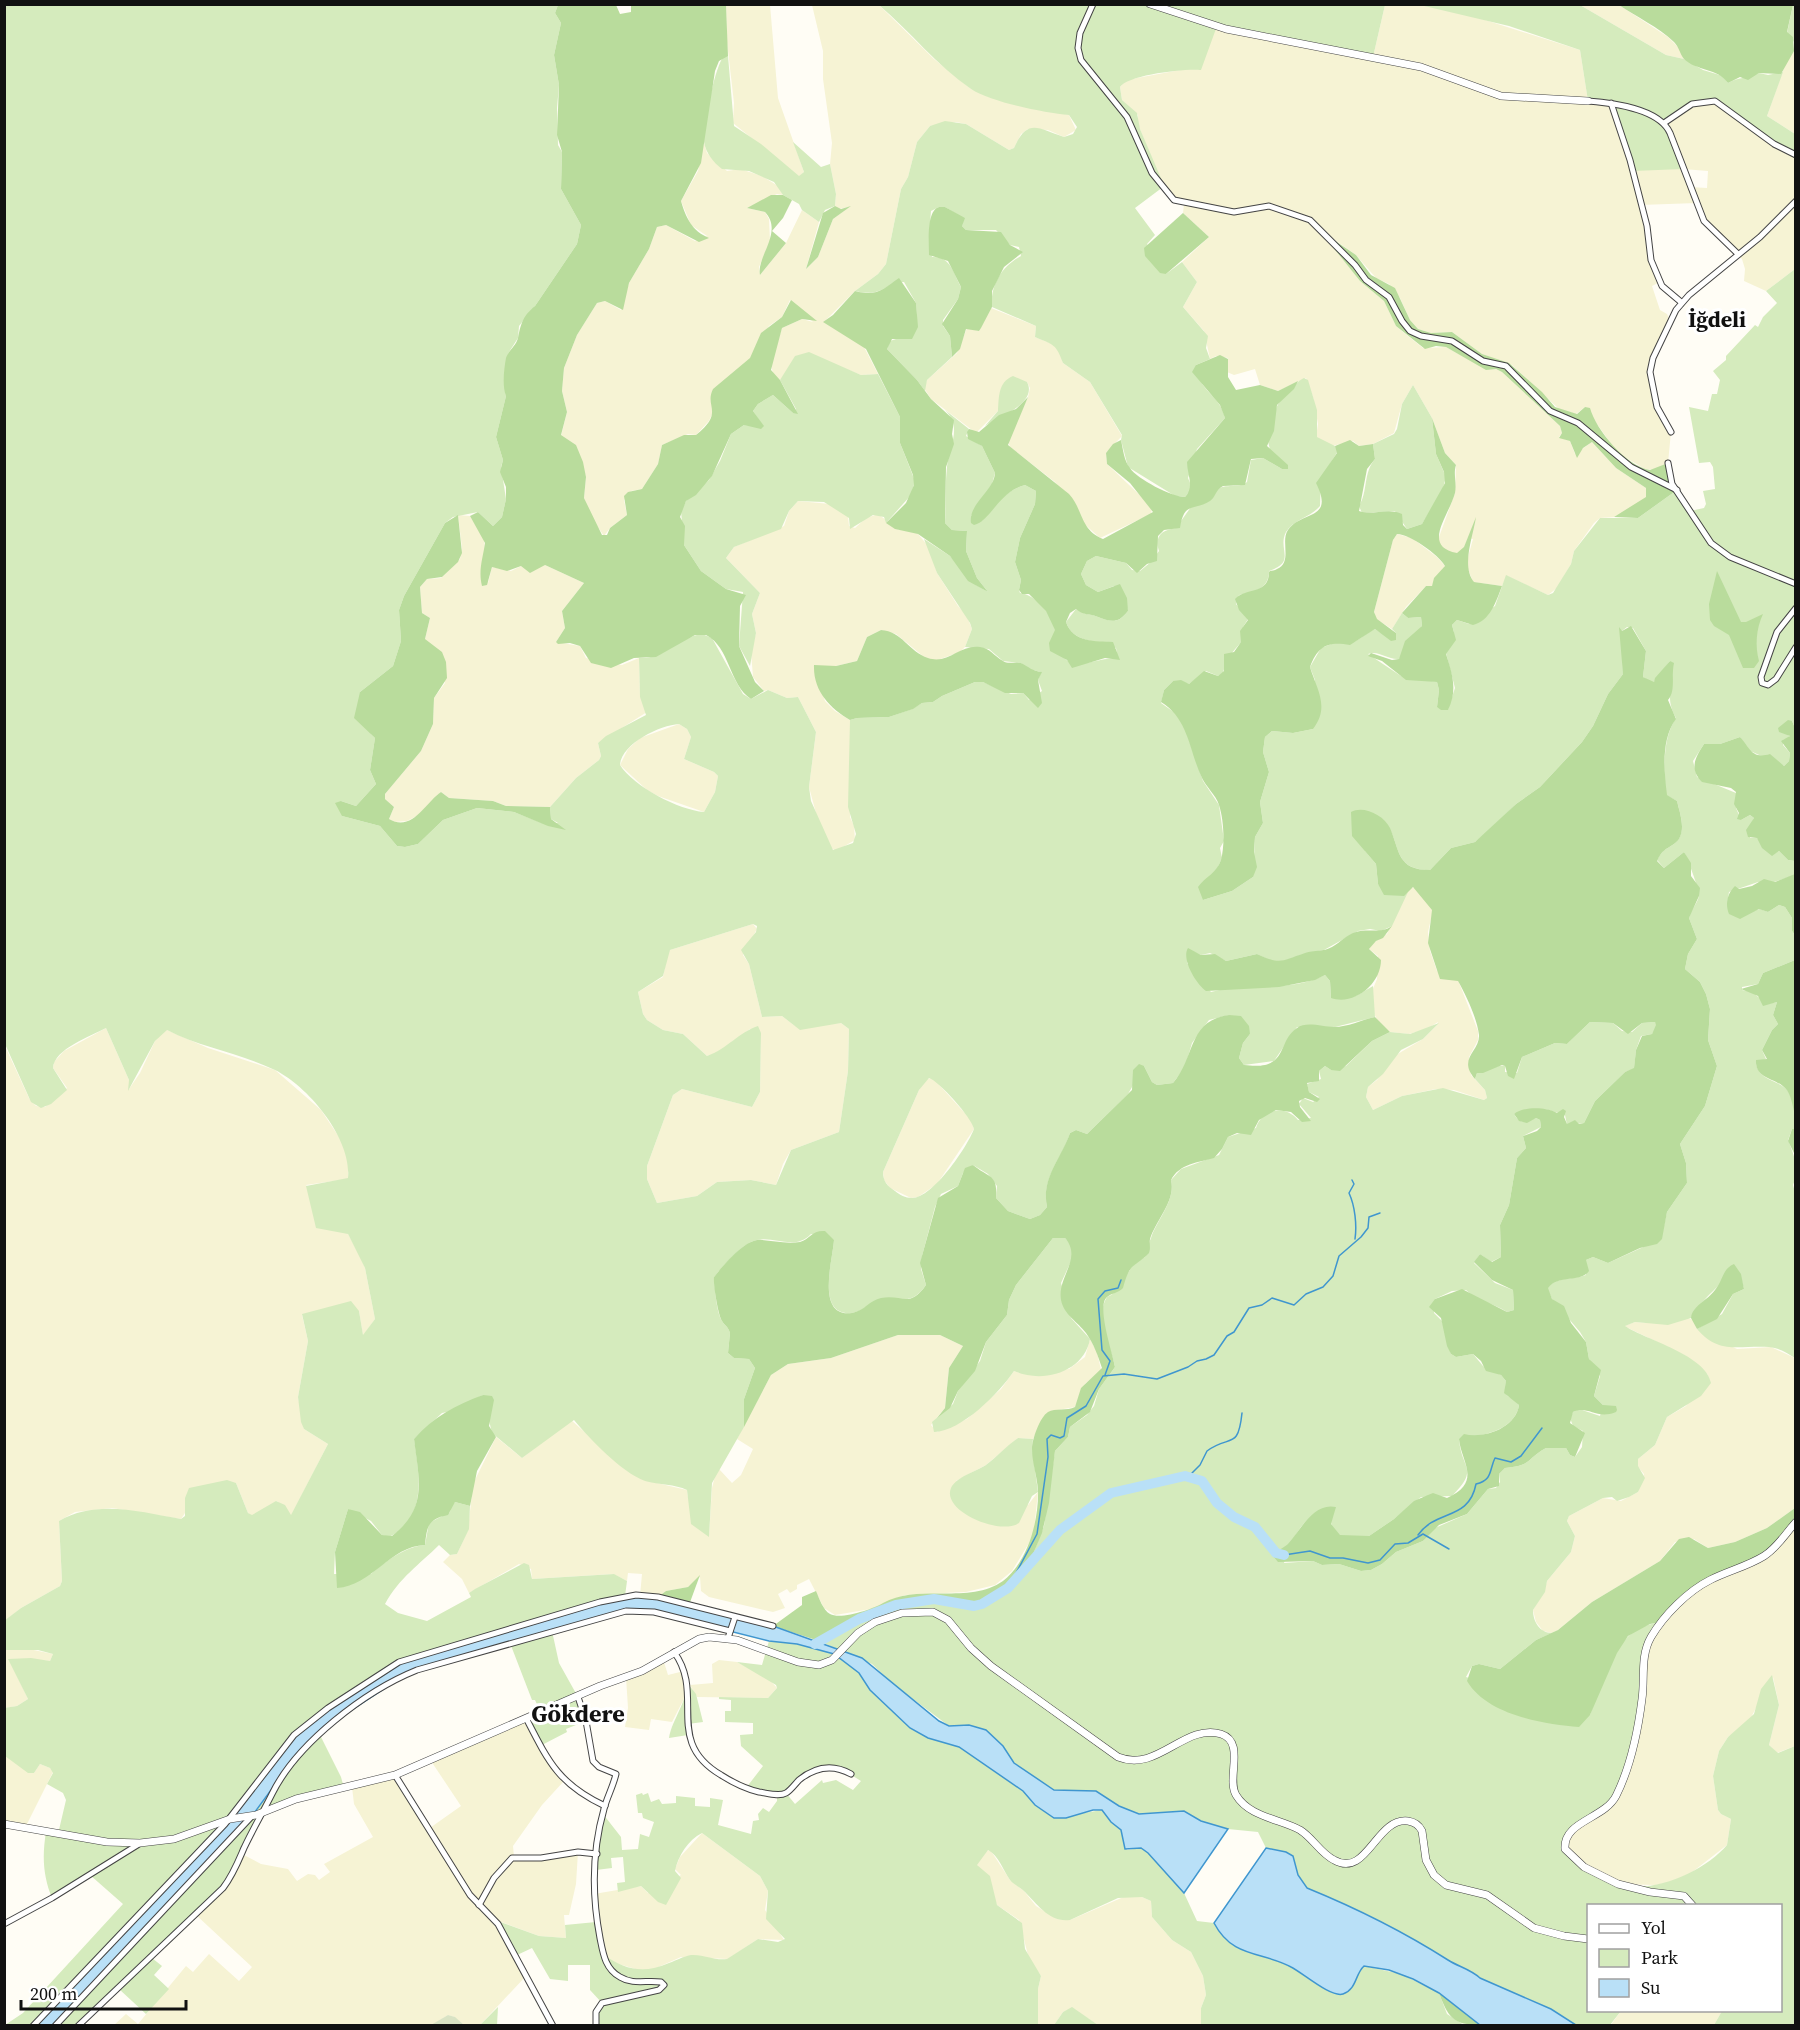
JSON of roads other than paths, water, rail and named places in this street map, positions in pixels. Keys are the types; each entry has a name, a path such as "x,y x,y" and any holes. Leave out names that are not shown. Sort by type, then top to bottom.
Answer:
{"street":[{"path":"1093,4 1080,33 1078,48 1081,60 1127,117 1152,173 1174,200 1234,212 1269,206 1310,220 1355,265 1366,280 1389,297 1410,331 1421,336 1452,340 1482,360 1506,366 1550,411 1578,423 1623,462 1677,490"},
{"path":"1150,4 1235,31 1421,68 1501,96 1611,103 1664,123 1671,133 1704,221 1738,254"},
{"path":"1664,123 1692,104 1715,101 1774,144 1796,155"},
{"path":"1611,103 1630,159 1647,226 1651,260 1662,286 1682,302"},
{"path":"1671,432 1657,407 1650,372 1653,358 1682,302 1760,237 1796,201"},
{"path":"1668,463 1670,479 1704,536 1717,549 1796,584"},
{"path":"1796,608 1777,632 1761,677 1762,683 1768,685 1776,679 1796,647"},
{"path":"1692,1904 1684,1896 1632,1888 1584,1867 1565,1849 1566,1837 1576,1827 1605,1810 1618,1792 1627,1767 1640,1711 1646,1651 1657,1628 1693,1591 1711,1580 1764,1556 1776,1546 1796,1522"},
{"path":"33,2025 232,1818 294,1736 358,1689 412,1656 615,1598 636,1595 658,1598 773,1626"},
{"path":"78,2025 223,1888 234,1872 280,1779 305,1746 364,1700 392,1682 417,1670 626,1611 654,1611 730,1632 748,1643 798,1662 819,1665 832,1660 858,1633 875,1622 902,1613 933,1612 948,1620 971,1648 991,1666 1118,1757 1131,1761 1146,1760 1200,1735 1214,1733 1224,1735 1231,1741 1234,1750 1233,1786 1239,1799 1258,1813 1298,1829 1334,1861 1345,1863 1357,1860 1390,1827 1402,1821 1415,1823 1422,1831 1423,1850 1430,1869 1446,1885 1487,1895 1534,1928 1564,1936 1587,1939"},
{"path":"730,1632 734,1618"},
{"path":"4,1824 82,1840 140,1843 184,1836 232,1818 265,1812 296,1799 395,1775 642,1671 704,1638 730,1632"},
{"path":"674,1652 684,1671 688,1737 694,1749 714,1771 754,1791 779,1794 786,1793 802,1778 821,1769 835,1767 851,1773"},
{"path":"358,1689 364,1700"},
{"path":"579,1697 593,1761 616,1774 605,1806 597,1854 594,1905 606,1962 612,1972 627,1981 658,1981 664,1985 659,1990 602,2003 596,2012 596,2025"},
{"path":"527,1720 562,1780 605,1806"},
{"path":"395,1775 427,1831 479,1905 498,1924 553,2025"},
{"path":"55,2025 250,1816"},
{"path":"4,1924 52,1898 140,1843"},
{"path":"479,1905 494,1878 512,1858 541,1858 578,1852 597,1854"}],"water":[{"path":"646,1596 773,1626 862,1658 939,1721 949,1726 969,1725 986,1730 1003,1746 1014,1763 1054,1790 1096,1791 1119,1806 1139,1814 1184,1811 1201,1821 1228,1829 1184,1893 1148,1853 1141,1848 1125,1849 1121,1830 1102,1810 1093,1810 1066,1818 1054,1818 1035,1805 1023,1791 959,1747 928,1738 910,1728 870,1690 859,1673 834,1654 797,1644 769,1641 654,1612 635,1610 405,1675 336,1720 293,1760 252,1816 55,2025 33,2026 225,1824 281,1751 310,1721 399,1662 615,1598"},
{"path":"1266,1848 1286,1852 1293,1856 1298,1875 1307,1888 1379,1921 1480,1978 1551,2009 1576,2025 1480,2025 1439,1993 1413,1979 1389,1970 1364,1966 1351,1989 1338,1994 1324,1989 1280,1962 1239,1949 1222,1935 1214,1923"}],"waterway":[{"path":"1352,1180 1354,1184 1349,1193 1355,1216 1355,1239"},
{"path":"1008,1588 1037,1534 1048,1457 1047,1439 1051,1435 1060,1438 1064,1436 1067,1418 1086,1406 1103,1376 1124,1374 1157,1379 1214,1355 1227,1336 1234,1332 1249,1308 1262,1305 1272,1298 1294,1305 1306,1294 1323,1287 1333,1276 1339,1256 1368,1228 1369,1217 1380,1213"},
{"path":"1105,1375 1110,1361 1102,1350 1098,1299 1105,1291 1118,1288 1121,1280"},
{"path":"1188,1477 1200,1465 1207,1451 1235,1437 1242,1413"},
{"path":"1418,1535 1434,1521 1467,1504 1476,1484 1485,1480 1490,1474 1495,1458 1511,1462 1521,1456 1542,1428"},
{"path":"815,1644 859,1619 896,1605 934,1599 974,1606 982,1604 1008,1588 1060,1530 1111,1493 1185,1476 1202,1481 1217,1503 1234,1517 1255,1527 1276,1553 1284,1555"},
{"path":"1284,1555 1310,1551 1330,1558 1368,1563 1380,1560 1395,1544 1408,1543 1423,1534 1449,1549"}],"district":[{"name":"İğdeli","path":"1717,319"},
{"name":"Gökdere","path":"578,1714"}]}
